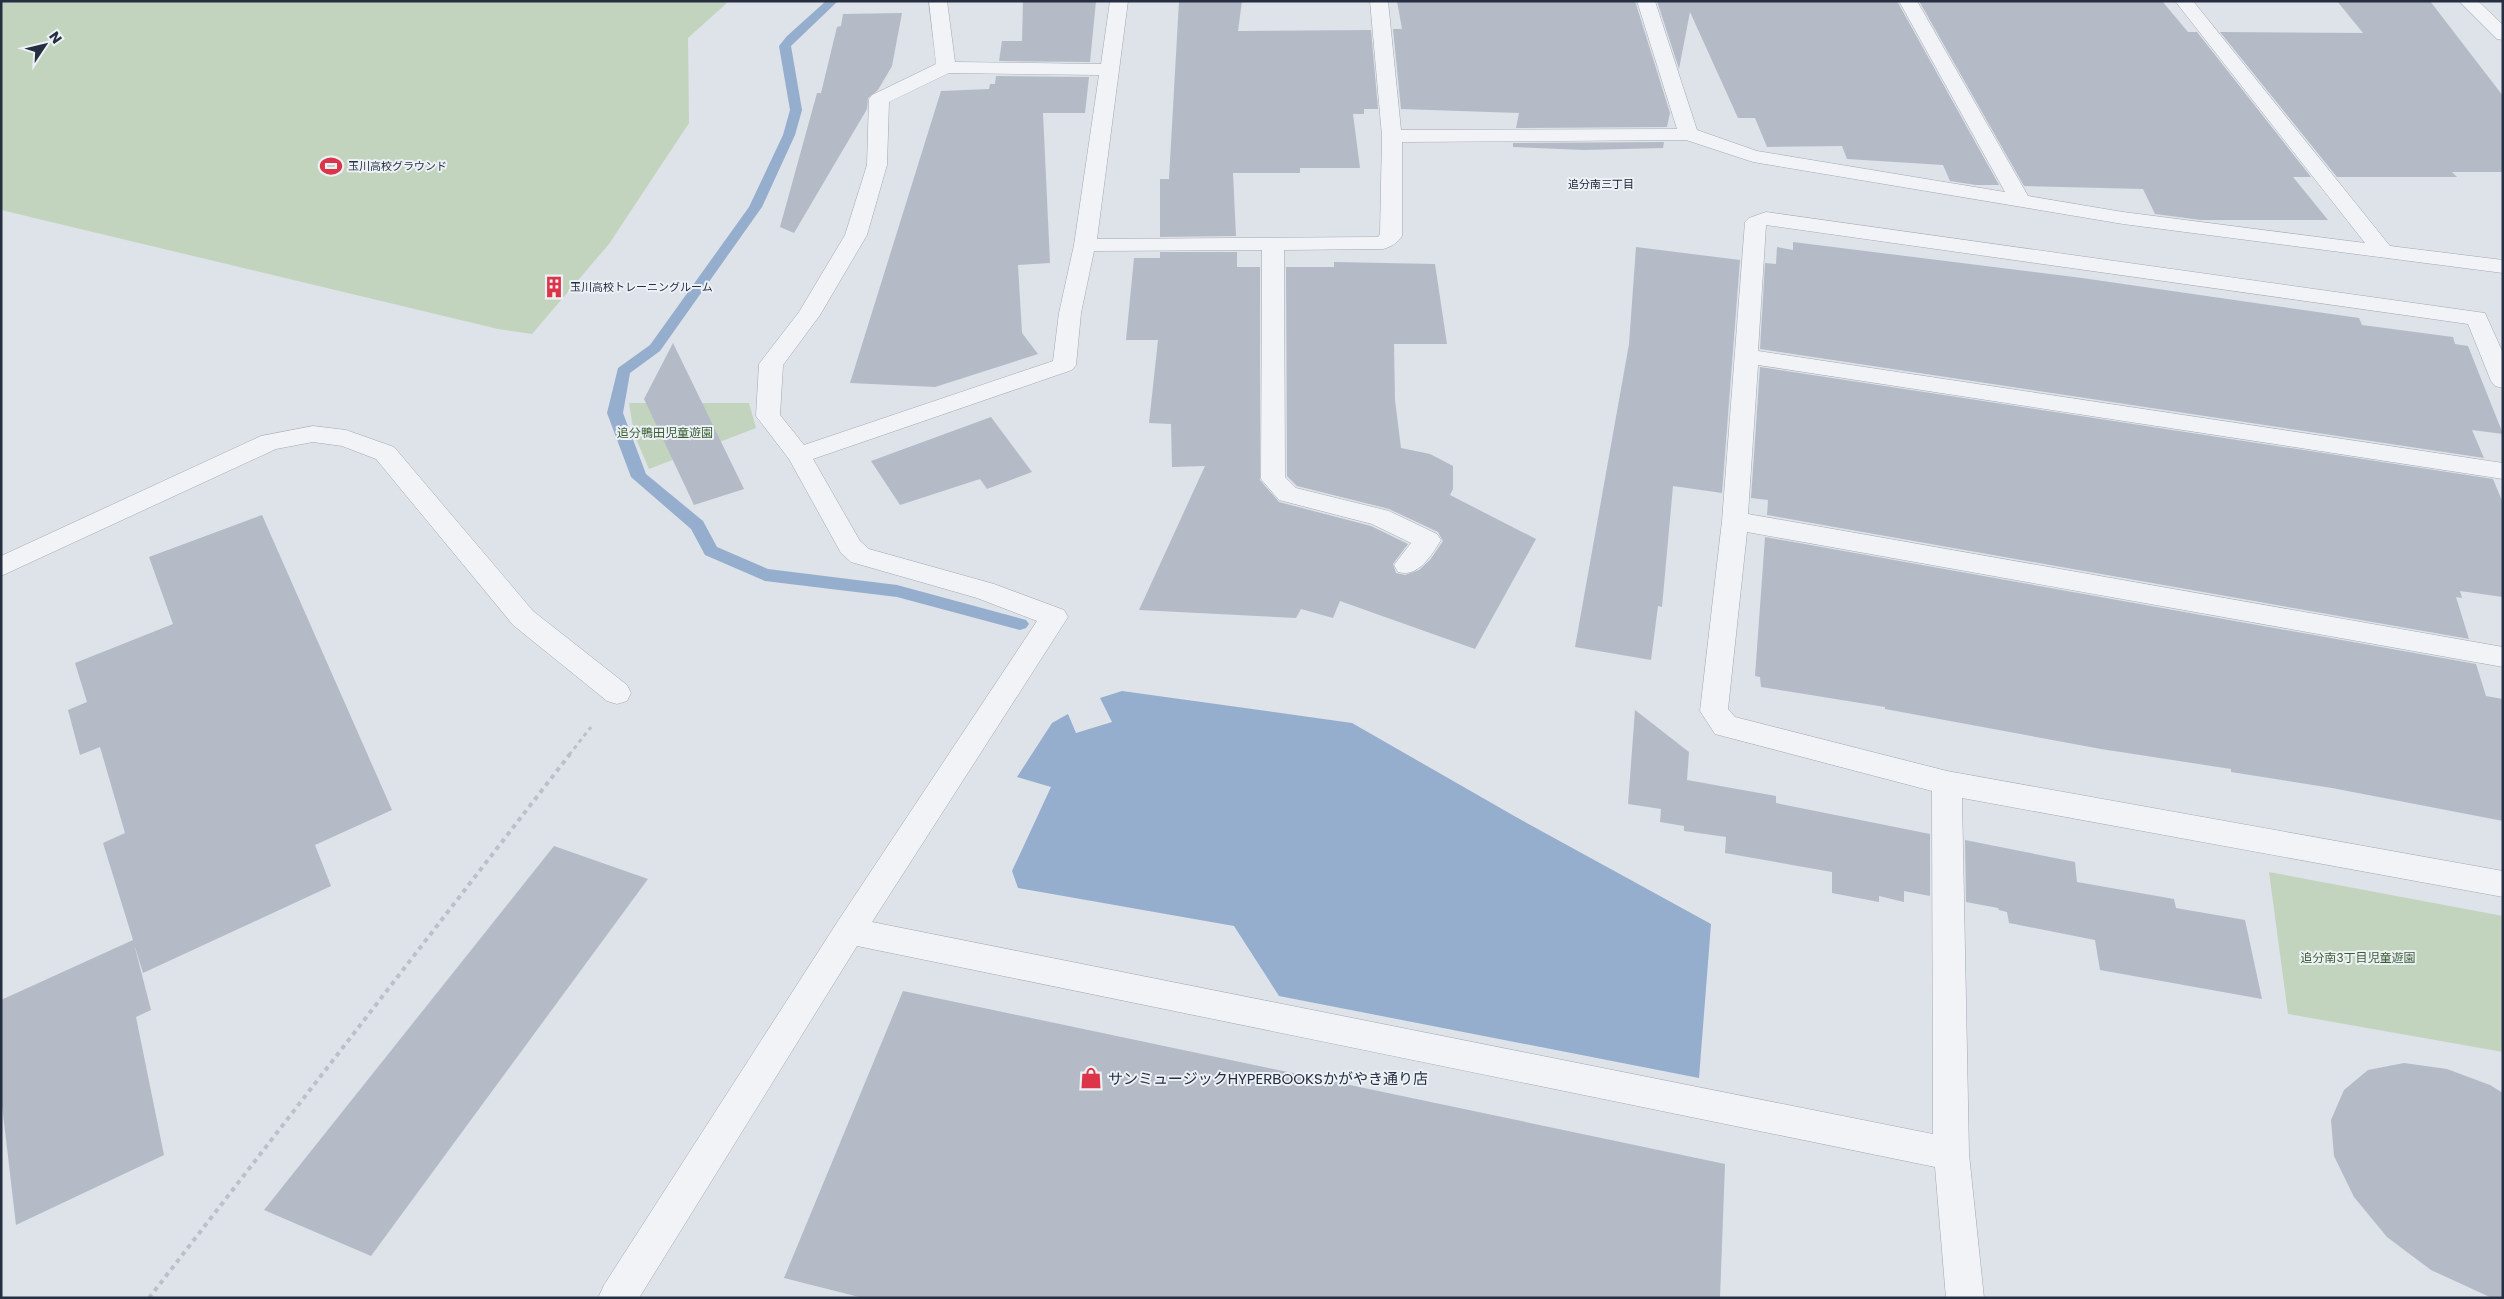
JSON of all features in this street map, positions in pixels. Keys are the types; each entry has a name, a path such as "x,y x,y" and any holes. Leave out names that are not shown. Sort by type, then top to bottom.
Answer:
{"street":[{"path":"938,1 946,67"},
{"path":"799,455 1064,365 1070,314 1085,245 1119,1"},
{"path":"1085,245 1383,243 1391,236 1392,136 1379,1"},
{"path":"1646,1 1688,134"},
{"path":"1908,1 2019,199"},
{"path":"2184,1 2383,251"},
{"path":"2468,1 2503,35"},
{"path":"618,1298 849,931 1054,617 985,591 860,556 850,547 799,455 768,416 771,364 809,315 856,236 876,165 879,99 946,67 1109,70"},
{"path":"1392,136 1664,136 1688,134 1753,156 2019,199 2123,218 2503,267"},
{"path":"2503,381 2476,318 1766,218 1756,222 1735,521 1714,711 1725,726 1946,783 2503,884"},
{"path":"1273,243 1273,479 1288,494 1380,517 1428,540 1407,565"},
{"path":"1746,356 2503,471"},
{"path":"1,567 270,442 313,434 346,438 385,453 523,618 617,693"},
{"path":"1735,521 2503,657"},
{"path":"1946,783 1951,1154 1964,1298"},
{"path":"849,931 1951,1154"}],"path":[{"path":"149,1298 617,693"}],"green space":[{"name":"玉川高校グラウンド","path":"1,1 729,1 688,38 689,123 609,244 532,334 498,329 1,210"},
{"name":"追分鴨田児童遊園","path":"629,403 749,403 756,428 649,469 634,434"},
{"name":"追分南3丁目児童遊園","path":"2269,872 2503,916 2503,1052 2288,1014"}],"water":[{"path":"1122,691 1352,723 1516,817 1711,924 1699,1078 1279,996 1234,926 1018,888 1012,871 1051,787 1017,777 1052,723 1068,714 1076,733 1112,722 1100,698"}],"building":[{"path":"1023,1 1096,1 1090,62 999,61 1002,41 1022,41"},
{"path":"1179,1 1242,1 1238,31 1371,30 1378,109 1364,109 1364,114 1353,114 1360,168 1300,168 1300,173 1233,173 1236,236 1160,237 1160,179 1169,179"},
{"path":"1397,1 1635,1 1670,113 1667,127 1516,128 1519,113 1401,109 1393,29 1402,29"},
{"path":"1657,1 1897,1 1999,185 1976,185 1950,181 1943,165 1847,159 1842,146 1767,147 1755,118 1738,118 1690,12 1679,69"},
{"path":"1919,1 2162,1 2188,32 2197,32 2311,177 2293,177 2328,220 2201,220 2155,214 2143,189 2024,186"},
{"path":"2337,1 2430,1 2503,96 2503,172 2452,172 2457,177 2337,177 2220,32 2363,33"},
{"path":"902,13 892,66 878,90 868,98 867,109 794,233 780,227 817,93 821,93 837,27 841,26 843,14"},
{"path":"996,76 1089,77 1085,113 1043,113 1050,263 1018,265 1022,333 1038,354 935,387 850,383 941,91 989,89 990,84 995,84"},
{"path":"1664,142 1663,148 1584,150 1513,147 1513,143"},
{"path":"1793,242 2082,278 2359,318 2362,325 2453,337 2455,344 2468,346 2503,434 2472,430 2484,458 1760,349 1765,263 1776,264 1777,247 1793,250"},
{"path":"1636,247 1740,260 1722,493 1673,486 1662,607 1658,606 1651,660 1575,647 1629,344"},
{"path":"1160,252 1237,252 1237,267 1260,267 1260,480 1279,502 1371,526 1408,544 1393,564 1396,573 1405,575 1419,570 1430,560 1443,541 1438,532 1389,509 1297,486 1287,476 1286,267 1334,267 1334,262 1435,264 1447,344 1394,344 1395,400 1401,448 1430,454 1453,466 1453,489 1450,495 1536,539 1475,649 1340,601 1333,618 1301,609 1296,618 1139,610 1205,466 1172,467 1171,424 1149,423 1158,340 1126,340 1134,258 1160,258"},
{"path":"673,343 744,489 694,505 644,399"},
{"path":"1760,367 2493,479 2503,503 2503,597 2460,591 2462,598 2456,597 2469,639 1767,515 1768,500 1751,498"},
{"path":"991,417 1032,472 987,489 980,479 900,505 871,461"},
{"path":"262,515 392,810 315,845 331,886 143,973 134,944 151,1010 136,1017 164,1155 16,1225 1,1097 1,1000 133,940 103,843 125,833 100,747 80,755 68,710 87,702 75,663 173,624 149,557"},
{"path":"1765,537 2476,664 2486,696 2503,699 2503,821 2332,788 2231,772 2231,769 2101,749 1885,709 1885,707 1761,687 1760,677 1755,676"},
{"path":"1635,710 1689,752 1687,780 1776,796 1776,803 1930,834 1930,896 1904,891 1904,902 1879,896 1879,902 1832,893 1832,872 1725,853 1726,837 1684,831 1684,826 1660,822 1661,809 1628,804"},
{"path":"1965,840 2075,862 2077,882 2174,899 2176,908 2245,920 2262,999 2100,970 2095,940 2009,923 2007,912 1998,908 1966,902"},
{"path":"554,846 648,879 371,1256 264,1210"},
{"name":"サンミュージックHYPERBOOKSかがやき通り店","path":"903,991 1725,1164 1720,1298 863,1298 784,1278"},
{"path":"2404,1063 2447,1069 2490,1085 2503,1093 2503,1298 2492,1298 2431,1270 2387,1237 2354,1197 2334,1156 2331,1120 2344,1090 2368,1070"}],"waterway":[{"path":"833,1 791,38 785,46 796,110 789,135 755,207 655,348 623,371 615,413 639,477 697,525 711,551 765,575 897,591 1020,624"}],"place":[{"name":"玉川高校グラウンド","path":"331,166"},
{"name":"玉川高校トレーニングルーム","path":"554,287"},
{"name":"サンミュージックHYPERBOOKSかがやき通り店","path":"1091,1078"}],"district":[{"name":"追分南三丁目","path":"1601,184"}]}
